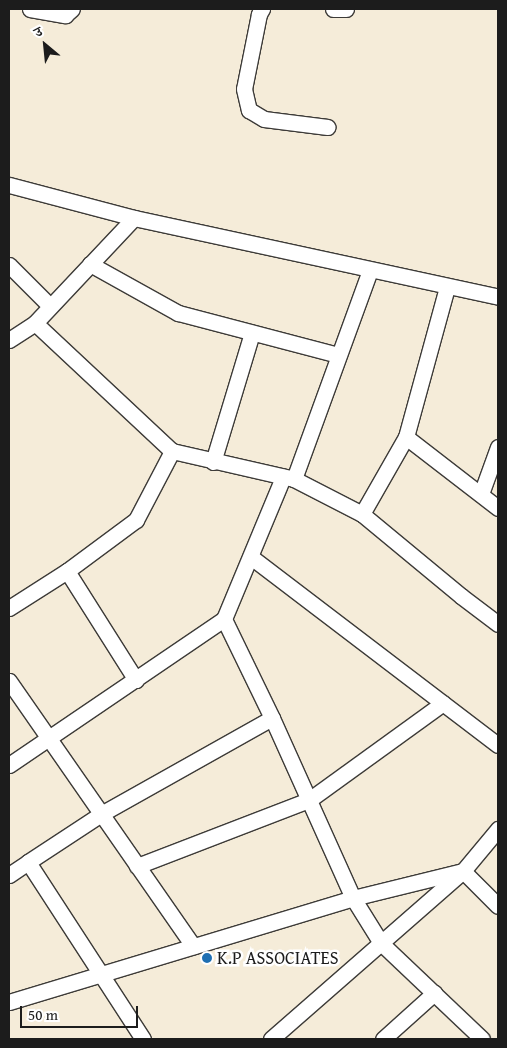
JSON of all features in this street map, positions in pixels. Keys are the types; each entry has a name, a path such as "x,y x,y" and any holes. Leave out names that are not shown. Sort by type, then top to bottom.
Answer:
{"street":[{"path":"30,9 65,15 72,9"},
{"path":"262,9 258,14 244,89 249,110 264,119 327,127"},
{"path":"333,9 346,9"},
{"path":"9,185 134,218 498,297"},
{"path":"9,340 34,323 134,218"},
{"path":"90,264 178,313 338,355"},
{"path":"9,265 50,306"},
{"path":"9,765 224,619 288,478 370,270"},
{"path":"362,514 406,437 447,287"},
{"path":"34,323 172,452 288,478 362,514 498,624"},
{"path":"213,462 252,333"},
{"path":"406,437 498,508"},
{"path":"481,494 498,447"},
{"path":"9,608 67,571 136,520 172,452"},
{"path":"251,557 498,745"},
{"path":"67,571 136,680"},
{"path":"224,619 272,718 353,898 381,943 482,1039"},
{"path":"9,681 193,946"},
{"path":"137,866 309,800 443,703"},
{"path":"9,876 101,814 272,718"},
{"path":"271,1039 463,871 498,829"},
{"path":"28,862 143,1039"},
{"path":"9,1002 353,898 463,871"},
{"path":"463,871 498,906"},
{"path":"383,1039 434,994"}],"place":[{"name":"K.P ASSOCIATES","path":"207,958"}]}
